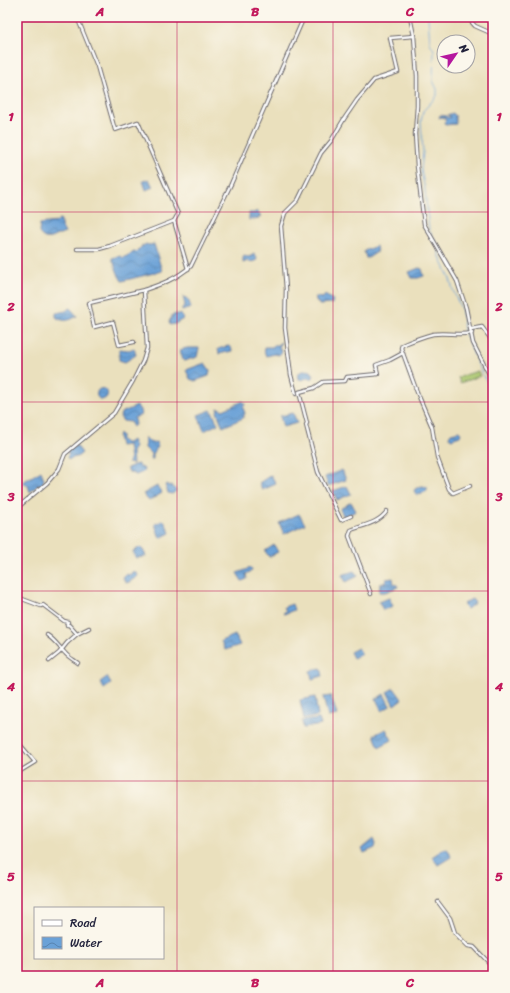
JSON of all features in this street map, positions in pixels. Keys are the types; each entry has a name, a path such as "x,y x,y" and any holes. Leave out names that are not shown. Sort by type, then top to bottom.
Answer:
{"street":[{"path":"77,17 97,66 115,130 138,122 178,214 174,221 110,246 99,249 77,249"},
{"path":"134,342 119,345 113,322 94,327 89,303 144,290 162,284 180,276 188,269 231,184 304,17"},
{"path":"410,17 414,36 417,76 415,134 416,166 424,224 457,281 466,308 473,343 493,382"},
{"path":"467,17 475,26 492,32 493,34"},
{"path":"296,394 291,375 286,328 286,289 281,226 286,213 298,200 321,153 331,141 357,100 374,80 398,72 390,38 414,36"},
{"path":"174,221 188,269"},
{"path":"17,508 47,484 59,469 65,454 114,413 133,381 144,361 147,348 144,290"},
{"path":"471,329 482,327 493,342"},
{"path":"470,486 453,493 449,489 437,457 432,427 401,348 402,345 433,334 462,335 472,333"},
{"path":"351,516 341,520 318,472 299,392 314,388 323,382 345,381 347,377 378,374 376,365 403,354"},
{"path":"371,594 349,536 351,530 376,521 383,517 387,511"},
{"path":"17,597 41,606 43,605 68,623 67,625 69,625 77,634"},
{"path":"49,661 77,634 89,628"},
{"path":"47,635 63,649 65,653 78,663"},
{"path":"17,741 35,762 17,773"},
{"path":"438,902 450,918 455,933 468,946 474,947 493,967"}],"green space":[{"path":"478,371 480,376 460,383 458,377"}],"water":[{"path":"453,113 455,115 456,124 445,125 445,118 439,118 440,115 448,118 451,117 447,115"},
{"path":"149,179 153,187 146,190 143,181"},
{"path":"257,211 261,217 254,220 249,220 249,213 254,213"},
{"path":"59,219 61,220 61,226 65,233 52,238 45,238 39,233 40,224 57,222"},
{"path":"146,244 154,244 162,271 122,281 112,258 121,256 123,258 136,252"},
{"path":"376,246 377,252 366,258 364,251"},
{"path":"254,254 257,258 256,261 249,262 246,260 246,262 243,263 244,256 249,257"},
{"path":"419,268 422,269 424,276 412,278 409,272"},
{"path":"325,295 333,300 332,304 319,305 315,297 323,298"},
{"path":"183,297 188,299 191,308 182,311 182,308 185,305"},
{"path":"69,308 77,316 66,320 61,320 56,317 56,313 66,311"},
{"path":"172,315 181,315 183,319 170,325 169,322"},
{"path":"281,342 279,348 282,352 279,355 274,354 267,356 265,354 264,347 273,347"},
{"path":"228,346 231,347 232,351 219,354 218,349"},
{"path":"134,348 136,355 125,362 119,360 119,349 129,350"},
{"path":"187,348 199,348 197,357 184,361 180,350"},
{"path":"205,363 210,370 209,376 195,381 190,379 186,370"},
{"path":"307,370 311,371 314,375 312,379 309,377 302,380 299,379 298,376 300,372"},
{"path":"102,388 106,390 108,394 106,398 102,400 98,398 96,394 98,390"},
{"path":"243,401 245,404 243,408 245,413 243,418 223,427 217,412 218,408 223,410"},
{"path":"137,406 141,415 134,418 135,425 133,427 130,422 123,421 120,417 121,413"},
{"path":"211,410 218,424 204,431 198,415"},
{"path":"293,413 297,423 283,427 280,416"},
{"path":"459,431 461,433 460,436 451,439 449,436 451,433"},
{"path":"119,433 121,435 121,440 125,443 132,440 135,447 132,452 133,464 128,463 130,460 128,445 120,446 118,437"},
{"path":"145,437 151,443 156,442 158,447 153,453 153,459 151,459 151,454 145,448"},
{"path":"76,445 82,453 69,460 67,457 69,454 67,452"},
{"path":"137,464 144,469 143,472 136,475 129,472 127,468"},
{"path":"342,470 346,480 328,486 325,477"},
{"path":"41,471 44,479 42,485 38,485 30,492 28,486 23,482"},
{"path":"271,475 276,484 262,490 259,483"},
{"path":"167,484 168,486 172,485 176,491 172,494 168,493 165,485"},
{"path":"157,486 162,493 149,501 143,494"},
{"path":"347,486 351,494 337,500 333,491"},
{"path":"422,486 427,487 427,491 417,495 414,491 415,489"},
{"path":"351,502 356,511 344,517 340,509"},
{"path":"299,514 305,524 284,534 279,523"},
{"path":"164,520 170,533 160,538 155,524"},
{"path":"274,545 278,552 269,557 265,551"},
{"path":"140,547 146,556 138,558 135,557 133,552"},
{"path":"251,568 252,571 246,574 247,579 242,581 237,573"},
{"path":"135,571 138,576 126,583 123,578 126,574 130,575"},
{"path":"354,571 358,576 346,582 342,575"},
{"path":"393,578 394,584 398,587 385,592 379,592 380,584 386,582 386,579"},
{"path":"389,598 393,606 383,610 379,602"},
{"path":"472,599 475,603 467,609 463,605"},
{"path":"292,604 294,610 284,614 283,613 286,611 284,607"},
{"path":"235,635 240,645 225,650 221,641"},
{"path":"358,648 362,654 353,658 350,652"},
{"path":"321,668 323,676 312,679 310,671"},
{"path":"107,677 111,684 104,689 100,682"},
{"path":"394,688 402,699 394,705 387,692"},
{"path":"384,694 390,706 382,711 376,699"},
{"path":"331,696 337,715 328,717 323,697"},
{"path":"315,697 318,716 304,719 300,700"},
{"path":"319,719 321,725 303,728 302,721"},
{"path":"386,729 392,740 379,747 374,735"},
{"path":"374,839 376,844 375,848 364,853 362,849"},
{"path":"445,848 449,851 451,857 438,865 432,857"}],"waterway":[{"path":"428,17 430,43 434,50 433,81 437,89 437,96 423,111 421,122 423,152 421,170 425,190 429,230 436,242"},
{"path":"438,249 462,311 464,331 479,367 493,393"}]}
